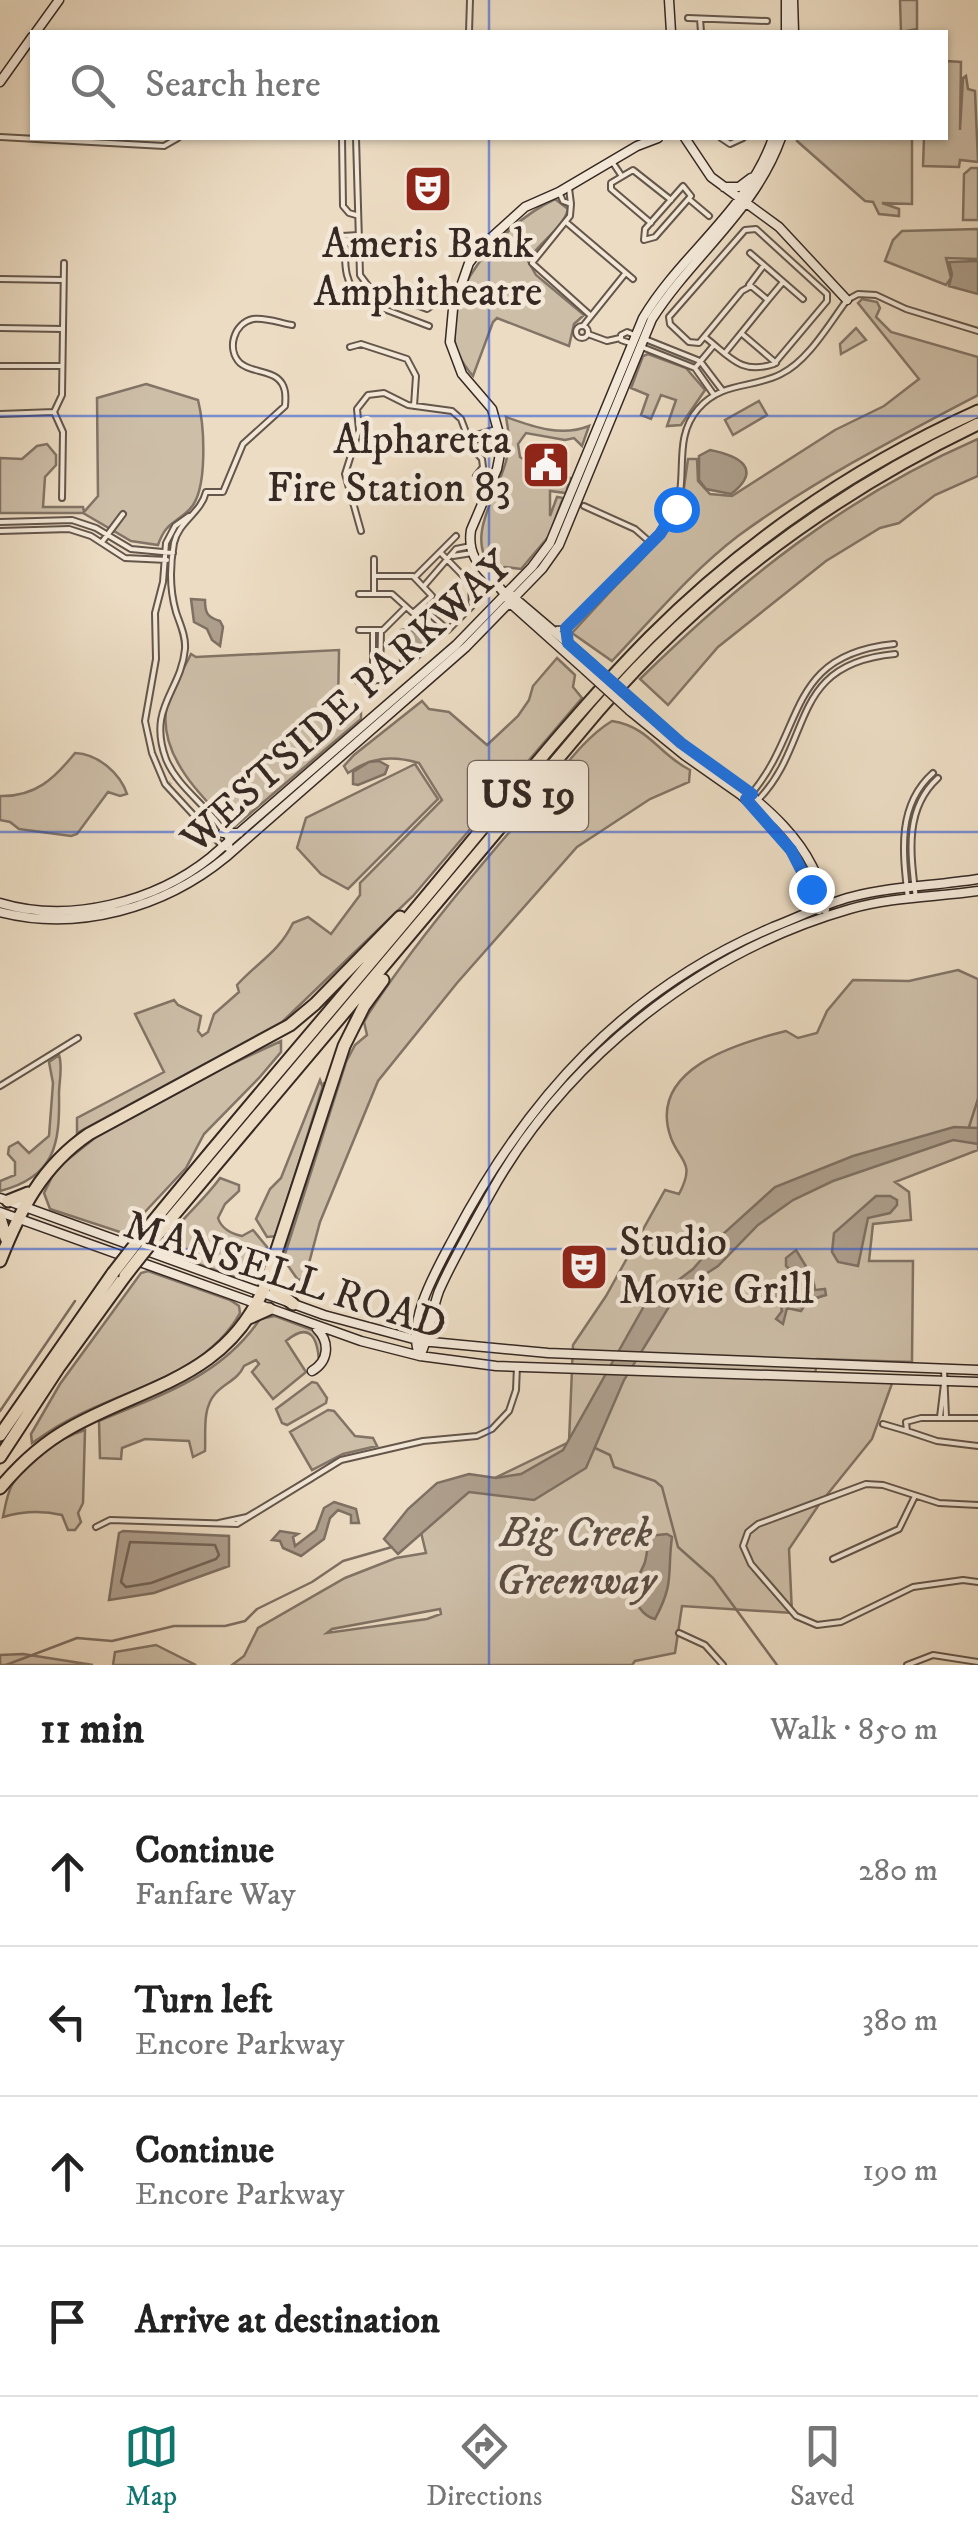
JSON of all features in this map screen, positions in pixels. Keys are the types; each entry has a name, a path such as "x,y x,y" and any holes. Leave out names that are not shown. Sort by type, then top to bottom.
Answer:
{"highway":[{"name":"US 19","path":"0,1435 156,1227 440,880 619,669 719,574 832,490 978,411"},
{"name":"US 19","path":"156,1227 450,891 613,694 710,598 762,554 838,500 978,424"},
{"path":"6,1248 2,1207 35,1186 62,1155 89,1134 290,1025 440,880"},
{"path":"0,1488 24,1461 64,1431 160,1389 193,1370 245,1321 272,1266 354,1024 450,891"},
{"path":"0,1262 35,1186"},
{"path":"272,1266 276,1290 293,1304"},
{"name":"US 19","path":"0,1458 119,1274"},
{"path":"245,1321 269,1309"}],"main road":[{"path":"38,30 59,0"},
{"path":"668,0 671,30"},
{"path":"789,0 790,30"},
{"path":"0,82 30,41"},
{"path":"653,140 514,215 469,264 449,331 452,354 462,374 492,409 499,431 500,458 474,522 471,549 479,568 519,612 752,799 801,850 825,918"},
{"path":"641,145 662,140"},
{"path":"674,140 690,148"},
{"path":"686,140 704,170 779,227 847,300"},
{"name":"WESTSIDE PARKWAY","path":"0,912 56,920 127,909 180,888 227,843 466,647 499,614 554,536 659,293 725,216 743,202 772,140"},
{"name":"WESTSIDE PARKWAY","path":"0,903 56,911 126,900 178,880 239,834 526,586 559,545 637,341 766,174 780,140"},
{"path":"721,186 744,186 763,163"},
{"path":"721,186 728,198 725,216"},
{"path":"574,510 584,506 582,490"},
{"path":"526,586 530,609"},
{"path":"510,598 530,609 588,667"},
{"path":"466,647 476,630 510,598"},
{"path":"499,614 519,612"},
{"path":"420,1356 415,1340 426,1294 487,1177 530,1113 569,1068 610,1030 696,967 821,907 861,894 978,879"},
{"path":"420,1356 440,1289 496,1183 530,1132 569,1086 645,1016 700,978 756,947 825,918 864,906 978,891"},
{"name":"MANSELL ROAD","path":"2,1207 119,1241 314,1326 420,1356 518,1366 978,1382"},
{"name":"MANSELL ROAD","path":"20,1212 85,1243 259,1299 293,1304 426,1342 598,1356 978,1370"},
{"path":"456,1233 466,1238"},
{"path":"85,1243 94,1238 119,1241"},
{"path":"430,1320 438,1339 463,1347"},
{"path":"312,1371 323,1362 327,1342 314,1326"}],"street":[{"path":"470,0 470,30"},
{"path":"688,18 767,20"},
{"path":"700,19 701,30"},
{"path":"754,20 754,30"},
{"path":"0,137 30,139"},
{"path":"55,140 164,146 174,140"},
{"path":"342,140 343,206 356,215"},
{"path":"356,140 356,215 360,275 364,282 427,309 448,294 458,296"},
{"path":"612,160 621,175"},
{"path":"650,223 611,189 610,183 633,170 671,200"},
{"path":"568,186 572,212 532,264 590,315"},
{"path":"683,186 691,196 688,198 656,237 644,240 642,233 683,186"},
{"path":"559,192 563,201 571,204"},
{"path":"688,198 710,216"},
{"path":"566,222 633,279"},
{"path":"706,338 750,369 776,363 828,298 756,229 745,230 669,317 670,324 689,342 699,343 764,265"},
{"path":"359,235 344,236 345,273 351,288 363,301 430,326"},
{"path":"750,252 803,299"},
{"path":"54,412 62,398 64,263"},
{"path":"625,273 590,315 587,330 601,339 637,341 700,361 722,390"},
{"path":"0,280 64,280"},
{"path":"725,353 784,282"},
{"path":"748,286 768,300"},
{"path":"552,629 566,628 670,522 678,502 686,429 698,409 722,390 786,371 847,300 858,294 876,295 978,331"},
{"path":"405,316 411,304"},
{"path":"227,843 152,754 145,716 156,659 155,612 172,530 202,504 206,492 223,492 243,444 285,406 286,392 280,380 241,364 232,339 237,330 257,318 292,325"},
{"path":"0,328 63,328"},
{"path":"620,338 626,332 694,368 714,395"},
{"path":"741,333 776,363"},
{"path":"350,348 362,344 407,359 416,376 414,406"},
{"path":"694,368 715,344"},
{"path":"0,366 62,366"},
{"path":"362,531 345,474 359,430 359,403 363,398 378,392 414,406 452,412 483,463 476,476"},
{"path":"0,414 54,412"},
{"path":"54,412 63,432 62,498"},
{"path":"469,441 473,436 499,431"},
{"path":"584,506 636,530 651,543"},
{"path":"101,542 124,514"},
{"path":"190,516 176,534 172,556 173,598 185,646 160,727 172,782 227,843"},
{"path":"0,522 66,519 88,525 135,550 172,556"},
{"path":"0,531 62,528 84,533 124,558 165,560 172,556"},
{"path":"415,577 456,536"},
{"path":"424,586 458,548 471,549"},
{"path":"422,607 446,630 472,607 472,585 451,558 440,552"},
{"path":"374,558 374,594"},
{"path":"358,594 393,594 415,614 432,596 415,577 374,576"},
{"path":"359,630 377,630 406,607"},
{"path":"566,628 568,643"},
{"path":"358,681 374,681 377,630"},
{"path":"752,799 800,699 817,676 849,654 894,644"},
{"path":"752,799 778,773 805,711 824,683 853,662 895,654"},
{"path":"912,899 904,846 908,814 916,791 933,772"},
{"path":"911,888 913,823 923,794 938,778"},
{"path":"0,1086 78,1038"},
{"path":"96,1526 110,1520 230,1525 247,1520 348,1458 423,1441 462,1439 485,1433 498,1424 513,1404 518,1366"},
{"path":"943,1417 944,1369"},
{"path":"908,1431 906,1422 910,1418 978,1418"},
{"path":"883,1424 936,1441 978,1446"},
{"path":"978,1506 939,1503 866,1484 758,1524 748,1532 744,1546 747,1558 800,1620 817,1626 835,1624 914,1588 963,1580 978,1582"},
{"path":"833,1559 899,1529 915,1496"},
{"path":"679,1632 705,1645 723,1665"},
{"path":"907,1665 932,1655 978,1662"}],"green space":[{"path":"900,0 917,0 917,29 901,30"},
{"path":"948,61 961,62 960,130 966,76 968,89 975,91 978,162 960,160 959,167 923,166 924,140 948,140"},
{"path":"912,140 912,204 882,203 899,209 899,216 879,214 873,202 865,201 797,141"},
{"path":"978,168 978,220 963,220 964,174"},
{"path":"555,199 568,209 565,216 528,261 536,275 584,315 574,324 569,346 497,318 473,376 458,351 453,326 459,299 489,250 510,229"},
{"path":"978,229 978,259 946,258 951,278 946,285 885,261 893,240 902,231"},
{"path":"862,299 877,302 880,308 876,317 891,332 978,357 978,395 825,479 738,536 688,580 612,661 572,633 680,516 688,459 697,459 698,481 710,494 732,496 835,430 884,406 919,379 858,303"},
{"path":"856,328 866,340 841,354 840,344"},
{"path":"648,354 686,368 705,390 681,425 667,426 676,400 661,395 651,419 641,415 648,395 631,388 643,356"},
{"path":"146,384 198,400 202,425 200,488 189,510 167,528 158,545 131,541 83,513 0,513 0,458 22,459 37,446 47,444 56,455 56,465 45,477 43,507 83,507 84,512 98,496 97,398"},
{"path":"759,401 767,415 733,435 725,420"},
{"path":"506,417 558,431 589,426 582,446 574,438 526,433 518,444 520,457 534,466 531,472 553,480 557,472 570,478 566,493 550,491 550,516 557,497 563,498 549,536 521,569 505,567 495,571 485,558 482,530 507,457"},
{"path":"978,439 978,476 935,495 899,523 880,528 826,561 718,647 668,705 640,679 718,607 798,543 884,487"},
{"path":"339,650 338,707 361,708 361,719 233,828 186,776 170,745 166,711 191,654 196,657"},
{"path":"557,658 575,675 573,687 582,698 413,896 282,1022 77,1133 77,1118 164,1072 135,1014 174,1000 201,1016 198,1031 202,1036 208,1032 214,1014 239,992 237,985 275,949 293,923 308,917 331,934 360,895 360,883 442,800 419,763 382,759 348,773 344,766 354,755 422,701 429,709 449,712 487,745 518,716 533,686"},
{"path":"612,721 636,729 690,770 689,782 650,799 577,847 457,983 378,1081 320,1222 305,1278 298,1280 284,1260 285,1254 346,1062 355,1045 367,1035 364,1022 369,1013 474,874 574,754"},
{"path":"75,753 107,766 127,794 108,792 77,834 71,836 19,829 0,820 0,796 24,793 43,785"},
{"path":"415,764 438,799 348,889 321,874 297,848 306,818"},
{"name":"Big Creek Greenway","path":"958,970 978,979 978,1150 895,1182 909,1192 911,1220 873,1224 869,1261 913,1261 912,1362 817,1359 815,1375 894,1378 872,1439 789,1549 792,1613 682,1606 675,1653 635,1661 632,1665 232,1665 244,1656 258,1628 345,1578 396,1558 426,1553 417,1516 569,1442 573,1345 606,1296 665,1190 679,1194 684,1183 685,1163 671,1138 667,1114 672,1094 684,1077 701,1063 744,1043 786,1031 798,1038 817,1033 827,1011 853,980 909,981","holes":["795,1250 815,1291 824,1289 825,1295 782,1311 781,1305 767,1299 783,1293 795,1297 803,1288","440,1609 441,1614 427,1619 327,1633"]},
{"path":"281,1041 281,1052 204,1134 186,1168 129,1235 50,1209 44,1193 56,1169 96,1137"},
{"path":"59,1055 58,1128 50,1156 33,1177 0,1191 0,1181 15,1175 9,1147 18,1142 29,1153 49,1136 53,1083 49,1062"},
{"path":"320,1080 323,1088 277,1236 267,1237 256,1219 270,1189 281,1178"},
{"path":"220,1178 239,1185 239,1191 225,1204 218,1218 221,1225 242,1236 253,1230 267,1247 266,1266 234,1277 163,1251 162,1246"},
{"path":"148,1271 230,1300 239,1306 240,1313 224,1335 184,1367 88,1410 32,1443 31,1434 60,1384 141,1273"},
{"path":"275,1316 315,1331 325,1344 319,1363 312,1335 302,1332 286,1341 306,1372 273,1399 252,1372 259,1364 256,1360 244,1366 211,1400 205,1451 193,1457 189,1441 145,1439 122,1448 121,1459 100,1458 99,1421 188,1382 227,1356 260,1319"},
{"path":"312,1382 327,1398 326,1403 287,1425 282,1423 276,1409"},
{"path":"328,1410 334,1411 355,1436 373,1438 377,1446 343,1454 312,1470 290,1432"},
{"path":"85,1430 83,1503 78,1513 81,1522 75,1530 68,1530 62,1515 54,1513 3,1517 10,1489 25,1467 54,1445"},
{"path":"156,1645 196,1665 113,1665 115,1652"},
{"path":"23,1654 93,1665 0,1665 0,1655"}],"water":[{"path":"978,261 978,294 949,286 949,262"},
{"path":"710,450 744,465 745,477 731,494 706,489 699,480 699,456"},
{"path":"191,599 205,600 208,614 220,621 220,646 207,629 194,622"},
{"path":"411,628 428,649 404,668 400,662 401,630"},
{"path":"379,761 388,766 385,774 353,784 353,772"},
{"path":"954,1127 978,1128 978,1144 953,1140 833,1181 793,1200 758,1225 718,1266 678,1292 624,1380 586,1468 534,1500 469,1492 398,1554 384,1539 408,1509 437,1483 469,1474 496,1478 521,1474 563,1450 644,1306 693,1269 723,1234 775,1187 853,1156"},
{"path":"876,1196 890,1196 897,1200 897,1205 890,1213 868,1218 858,1266 838,1262 832,1252 834,1233"},
{"path":"796,1250 813,1278 815,1290 825,1289 826,1295 808,1300 801,1311 787,1308 783,1324 776,1319 781,1305 751,1295 758,1283 770,1281 786,1287 784,1294 796,1297 803,1287 801,1279 786,1266 786,1258"},
{"path":"334,1502 356,1509 359,1523 351,1523 351,1515 338,1510 330,1518 324,1539 301,1556 272,1540 280,1531 298,1534 293,1537 295,1546 316,1530 324,1508"},
{"path":"119,1533 229,1536 229,1566 154,1593 109,1600"},
{"path":"649,1536 672,1537 669,1578 655,1619 639,1607 634,1586 645,1562"}],"waterway":[{"path":"278,1229 324,1083"},
{"path":"969,1127 978,1099"},
{"path":"278,1270 317,1146"},
{"path":"262,1268 274,1242"},
{"path":"0,1411 75,1301"},
{"path":"595,1448 610,1455 614,1467 662,1487 678,1547 713,1578 777,1665"},
{"path":"6,1665 77,1638 112,1641 174,1626 225,1626 245,1621 257,1609 312,1582 343,1561 392,1547"}],"tunnel":[{"path":"173,777 177,782"},
{"path":"168,782 171,785"}],"place":[{"name":"Ameris Bank Amphitheatre","path":"428,189"},
{"name":"Alpharetta Fire Station 83","path":"546,465"},
{"name":"Studio Movie Grill","path":"584,1267"}],"route":[{"path":"676,509 660,534 566,628 568,643 681,743 752,794 746,799 791,850 811,889"}]}
